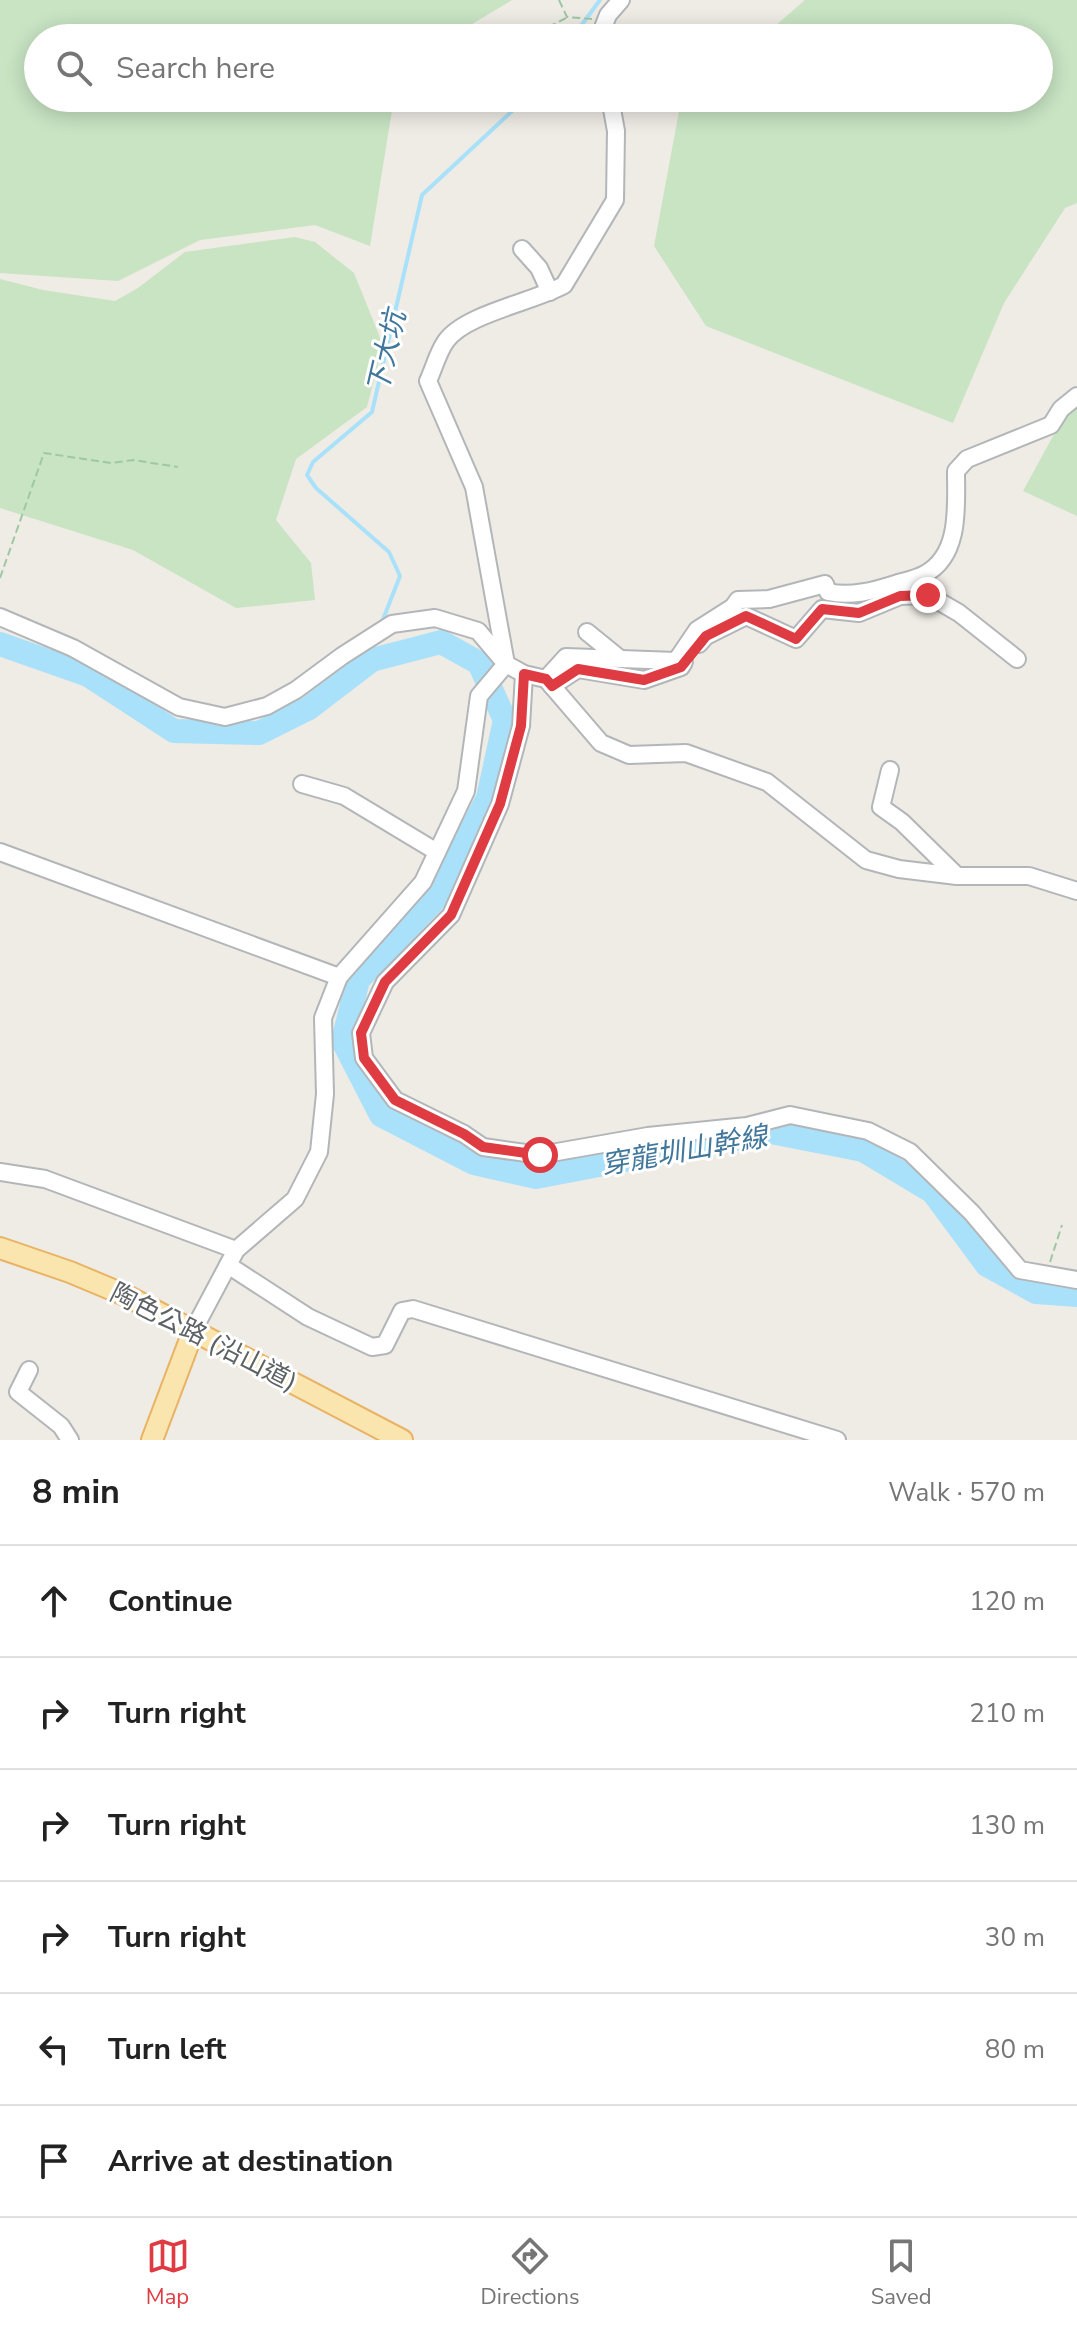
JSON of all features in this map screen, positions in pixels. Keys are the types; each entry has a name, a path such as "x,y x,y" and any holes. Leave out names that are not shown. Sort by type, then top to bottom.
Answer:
{"main road":[{"name":"陶色公路 (沿山道)","path":"0,1248 125,1295 402,1440"},
{"path":"152,1440 194,1329"}],"street":[{"path":"604,24 621,0"},
{"path":"506,664 474,487 428,381 446,340 467,323 564,285 615,200 616,131 613,112"},
{"path":"522,249 539,268 550,292"},
{"path":"549,682 566,657 676,661 697,630 733,607 738,600 769,599 825,584 828,592 844,595 876,590 927,574 946,554 956,516 956,471 967,459 1051,425 1061,409 1077,396"},
{"path":"549,682 578,669 644,680 681,667 706,636 746,616 796,639 822,609 859,613 900,596 914,595 928,595 959,613 1017,659"},
{"path":"0,617 73,648 179,707 225,717 267,706 296,690 392,624 435,618 478,631 506,664 549,682 601,743 629,755 686,753 767,782 866,860 899,869 957,876 1029,876 1077,891"},
{"path":"587,632 620,659"},
{"path":"194,1329 232,1258 295,1199 319,1152 325,1094 323,1018 339,977 423,882 466,791 479,696 506,664"},
{"path":"524,674 521,726 500,804 451,915 385,982 361,1033 364,1058 395,1100 464,1134 483,1147 540,1155 648,1136 747,1126 790,1115 868,1131 910,1152 972,1213 1020,1270 1077,1280"},
{"path":"890,770 881,807 902,822 957,876"},
{"path":"302,784 344,796 437,852"},
{"path":"0,852 339,977"},
{"path":"0,1172 45,1179 232,1258 308,1317 372,1347 385,1345 402,1311 413,1309 837,1440"},
{"path":"29,1370 18,1392 61,1426 70,1440"}],"path":[{"path":"559,0 567,17"},
{"path":"554,24 567,17 605,20"},
{"path":"0,578 44,453 111,463 133,460 178,467"},
{"path":"1045,1274 1062,1225"}],"green space":[{"path":"0,0 512,0 472,24 24,24 24,112 392,112 370,246 315,225 200,240 118,281 0,273"},
{"path":"805,0 1077,0 1077,203 1065,208 1004,303 953,423 706,326 654,246 679,112 1053,112 1053,24 777,24"},
{"path":"295,237 315,242 354,273 383,345 367,407 296,459 276,520 311,563 315,600 236,608 133,550 0,508 0,279 43,290 115,301 138,288 185,252"},
{"path":"1077,399 1077,516 1023,491 1071,403"}],"waterway":[{"name":"下大坑","path":"582,24 600,0"},
{"name":"下大坑","path":"382,622 400,576 389,552 316,488 307,475 313,462 372,412 422,195 511,112"},
{"name":"穿龍圳山幹線","path":"0,644 88,675 174,731 259,733 309,708 372,660 441,642 479,663 505,720 488,798 436,898 358,980 343,1041 381,1115 474,1163 536,1177 771,1132 863,1150 933,1192 987,1265 1036,1292 1077,1295"},
{"name":"下大坑","path":"355,673 368,648"}],"route":[{"path":"540,1155 483,1147 464,1134 395,1100 364,1058 361,1033 385,982 451,915 500,804 521,726 524,674 546,679 552,686 578,669 644,680 681,667 706,636 746,616 796,639 822,609 859,613 900,596 928,595"}]}
